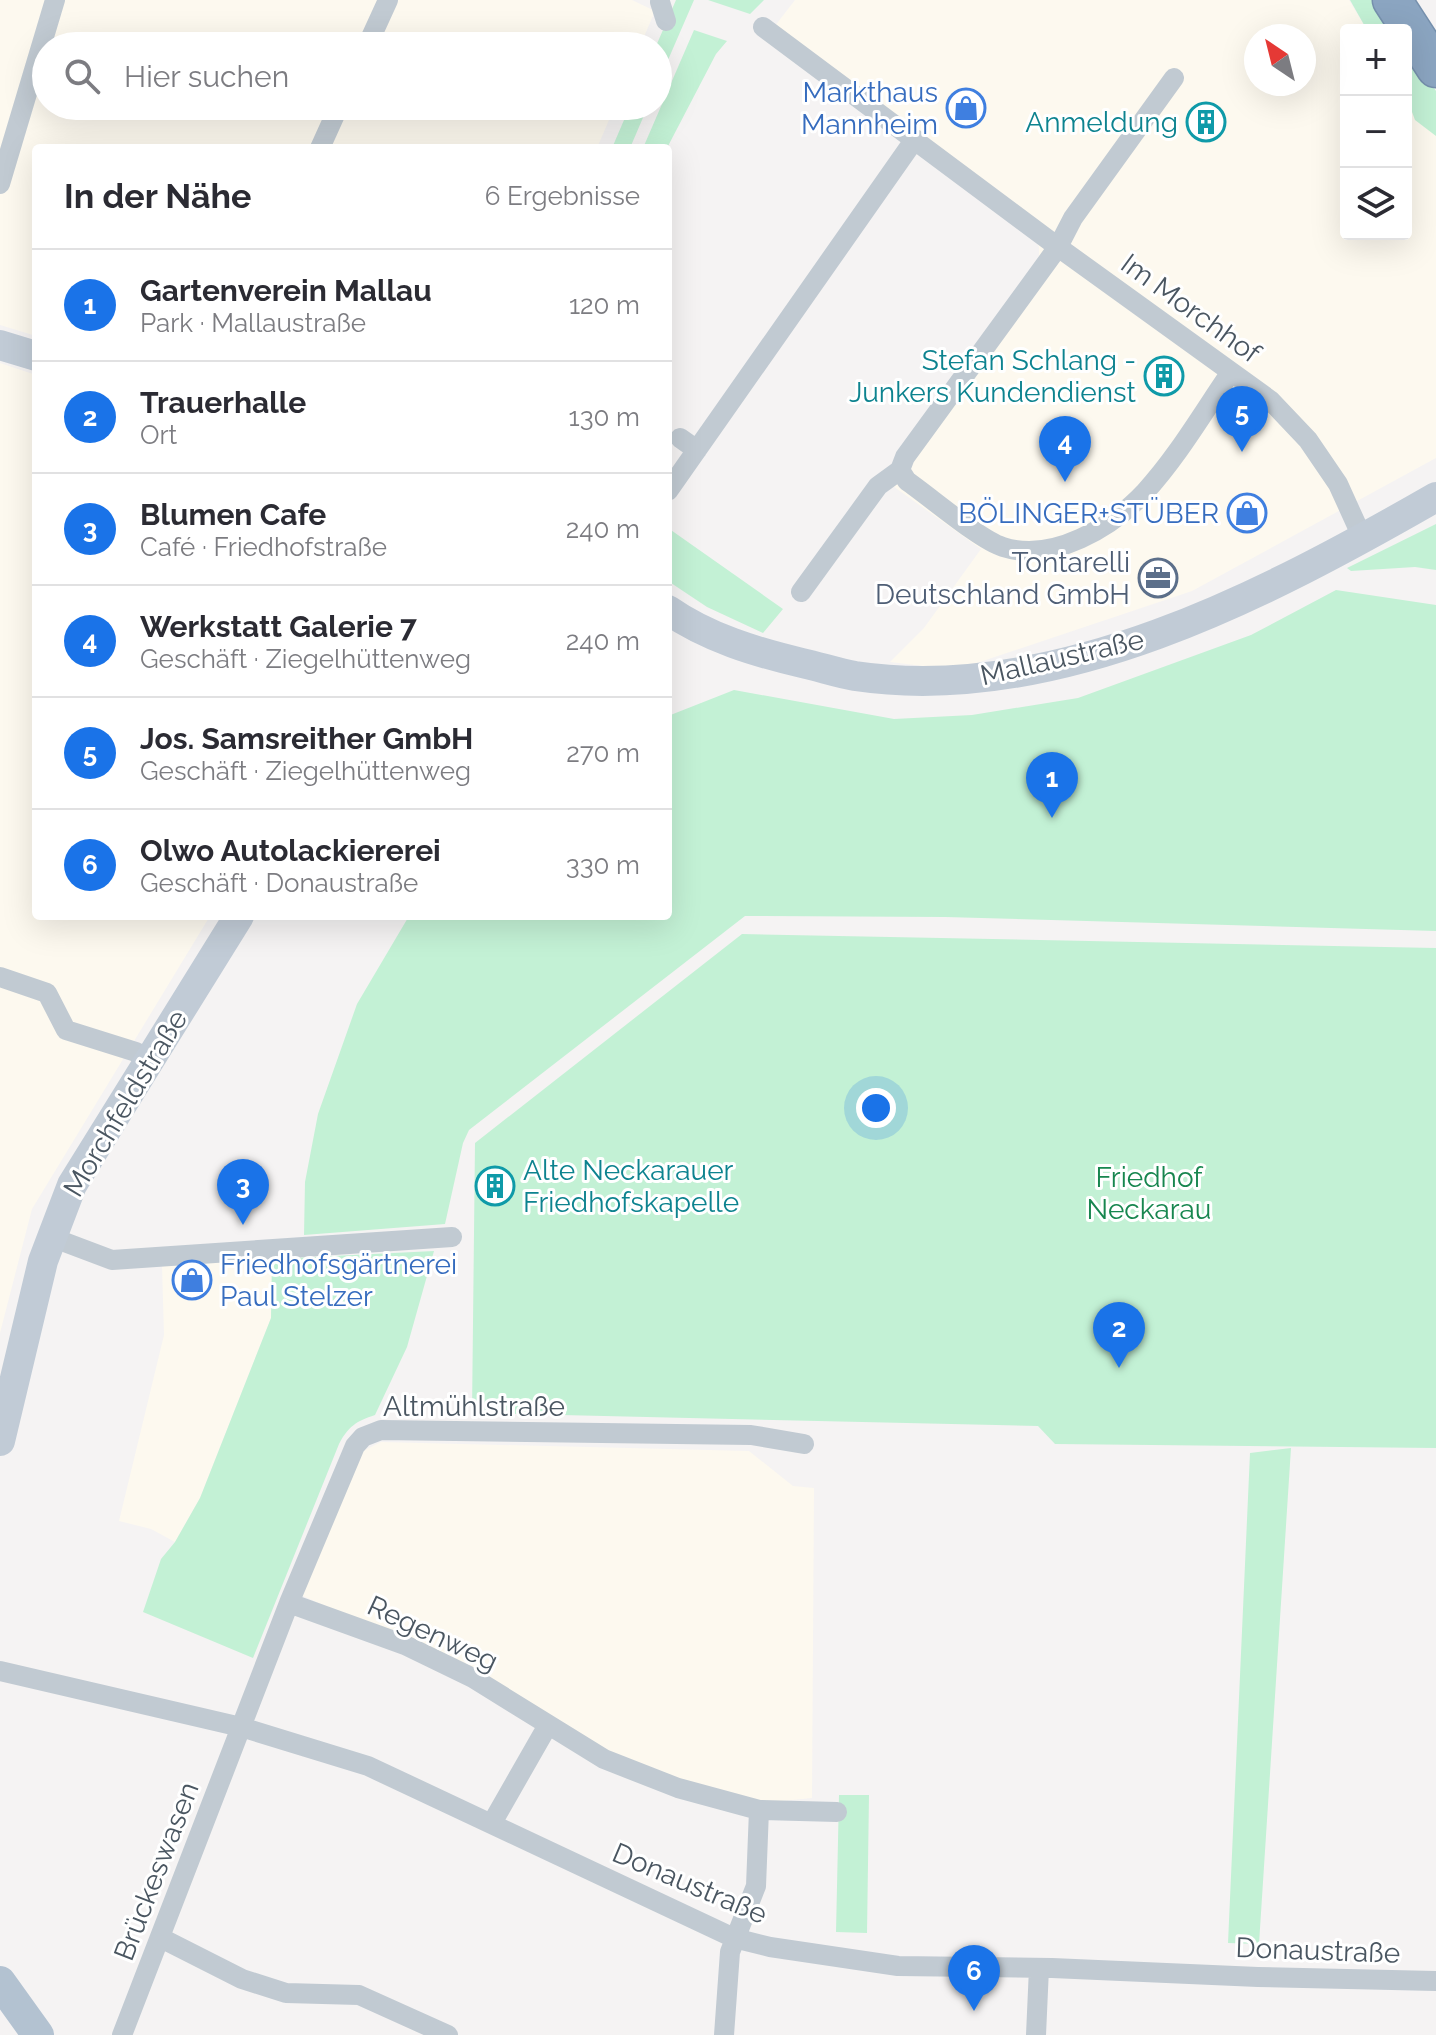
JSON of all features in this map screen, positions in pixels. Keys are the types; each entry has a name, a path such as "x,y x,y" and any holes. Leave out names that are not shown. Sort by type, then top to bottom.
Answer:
{"highway":[{"path":"1392,0 1436,68"}],"main road":[{"path":"0,345 32,355"},
{"name":"Mallaustraße","path":"672,612 757,653 855,676 958,679 1034,669 1113,650 1201,617 1363,539 1436,497"},
{"name":"Morchfeldstraße","path":"0,1441 33,1297 51,1237 72,1185 236,920"},
{"path":"0,1982 38,2035"}],"street":[{"path":"45,32 55,0"},
{"path":"373,32 388,0"},
{"name":"Im Morchhof","path":"763,27 1270,400 1308,440 1338,484 1363,539"},
{"path":"0,184 32,77"},
{"path":"801,592 878,486 900,470 905,457 1058,247 1073,218 1174,78"},
{"path":"322,144 333,120"},
{"path":"672,482 688,444 915,139"},
{"path":"900,470 907,481 998,546 1022,550 1056,547 1106,523 1144,493 1231,372"},
{"path":"0,977 47,993 66,1030 136,1052 149,1060"},
{"path":"51,1237 112,1260 452,1237"},
{"name":"Altmühlstraße","path":"241,1727 355,1446 363,1437 381,1430 751,1435 804,1444"},
{"name":"Regenweg","path":"289,1603 405,1645 473,1678 604,1759 678,1788 759,1810 837,1812"},
{"name":"Donaustraße","path":"1,1670 241,1727 368,1766 734,1938 770,1947 898,1966 1436,1981"},
{"path":"492,1823 548,1725"},
{"name":"Brückeswasen","path":"122,2035 241,1727"},
{"path":"724,2035 734,1938 756,1886 759,1810"},
{"path":"161,1938 242,1979 286,1993 359,1995 448,2035"},
{"path":"1036,2035 1039,1968"}],"shaded area":[{"path":"0,0 632,0 655,11 646,32 32,32 32,120 609,120 599,144 32,144 32,335 0,325"},
{"path":"795,0 1349,0 1363,24 1340,24 1340,240 1412,240 1412,90 1436,122 1436,458 1192,591 956,670 890,662 924,628 981,549 883,479 1039,257 1035,239 764,40"},
{"path":"0,363 32,374 32,920 208,920 32,1209 0,1333"},
{"path":"272,1259 271,1318 200,1498 175,1542 151,1529 119,1521 164,1335 162,1266"},
{"path":"381,1442 749,1451 793,1486 814,1488 812,1798 761,1803 680,1785 607,1754 476,1674 301,1595 363,1451"}],"green space":[{"path":"676,0 694,0 672,51 672,32 662,32"},
{"path":"708,0 764,0 750,14"},
{"path":"1350,0 1378,0 1393,24 1364,24"},
{"path":"694,30 727,41 716,54 669,144 645,144 655,120 672,120 672,81"},
{"path":"1412,54 1436,91 1436,136 1415,120 1412,112"},
{"path":"624,120 642,120 632,144 614,144"},
{"path":"1436,524 1436,570 1415,567 1351,571 1347,568"},
{"path":"672,531 783,609 763,633 707,607 672,584"},
{"path":"1336,590 1436,605 1436,931 945,917 745,916 469,1130 463,1143 445,1224 304,1235 305,1182 318,1114 357,1004 407,920 672,920 672,714 734,690 894,719 972,715 1078,698 1251,635"},
{"name":"Friedhof Neckarau","path":"742,934 1436,948 1436,1448 1055,1444 1038,1426 472,1413 475,1143"},
{"path":"434,1251 407,1347 375,1415 353,1425 339,1444 253,1658 143,1612 161,1559 175,1542 200,1498 271,1318 272,1259"},
{"path":"1291,1448 1259,1944 1228,1943 1250,1453"},
{"path":"839,1795 869,1795 867,1933 836,1932"}],"place":[{"name":"Markthaus Mannheim","path":"966,108"},
{"name":"Anmeldung","path":"1206,122"},
{"name":"Stefan Schlang - Junkers Kundendienst","path":"1164,376"},
{"name":"Jos. Samsreither GmbH","path":"1242,452"},
{"name":"Werkstatt Galerie 7","path":"1065,482"},
{"name":"BÖLINGER+STÜBER","path":"1247,513"},
{"name":"Tontarelli Deutschland GmbH","path":"1158,578"},
{"name":"Gartenverein Mallau","path":"1052,818"},
{"name":"Alte Neckarauer Friedhofskapelle","path":"495,1186"},
{"name":"Blumen Cafe","path":"243,1225"},
{"name":"Friedhofsgärtnerei Paul Stelzer","path":"192,1280"},
{"name":"Trauerhalle","path":"1119,1368"},
{"name":"Olwo Autolackiererei","path":"974,2011"}]}
